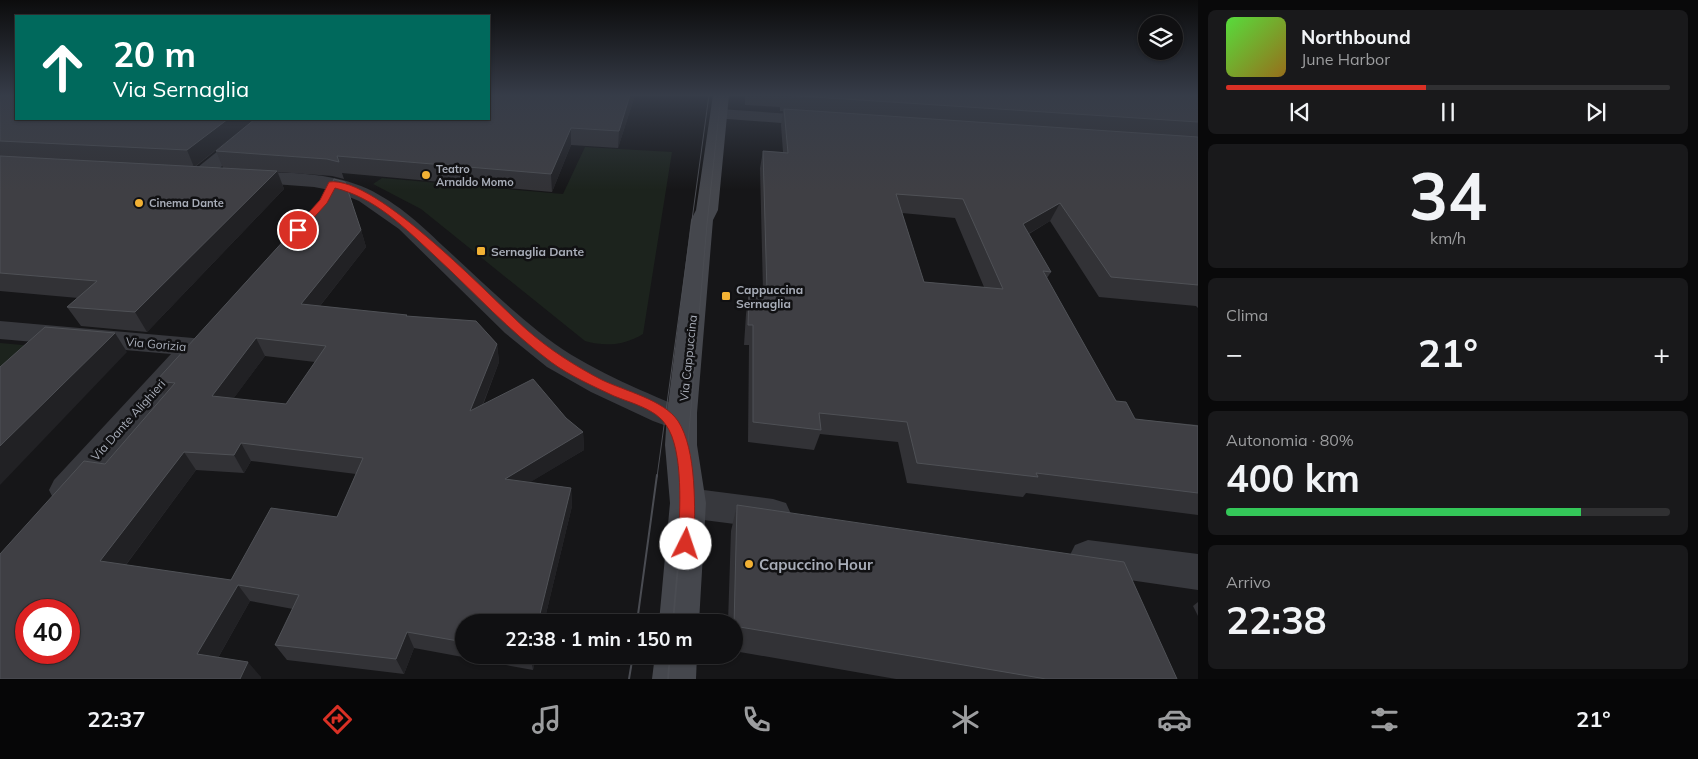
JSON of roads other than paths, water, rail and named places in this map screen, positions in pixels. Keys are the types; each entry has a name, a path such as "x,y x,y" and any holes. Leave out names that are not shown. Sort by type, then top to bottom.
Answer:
{"street":[{"path":"257,127 190,175 310,181 332,184 353,190 392,213 408,226 556,360 598,383 664,413 674,425 681,445"},
{"name":"Via Cappuccina","path":"680,614 688,502 681,445 682,413 702,220 707,210 717,127"},
{"path":"317,209 324,201 332,184"},
{"name":"Via Dante Alighieri","path":"52,506 213,325"},
{"name":"Via Gorizia","path":"0,330 193,347"},
{"path":"688,502 806,519"},
{"path":"1061,553 1198,572"},
{"path":"674,679 675,664"}],"tram line":[{"path":"657,477 705,127"},
{"path":"685,477 707,224 718,127"},
{"path":"638,614 657,475"},
{"path":"674,614 686,475"},
{"path":"629,679 632,664"},
{"path":"668,679 669,664"}],"place":[{"name":"Teatro Arnaldo Momo","path":"426,175"},
{"name":"Cinema Dante","path":"139,203"},
{"name":"Sernaglia Dante","path":"481,251"},
{"name":"Cappuccina Sernaglia","path":"726,296"},
{"name":"Capuccino Hour","path":"749,564"}]}
